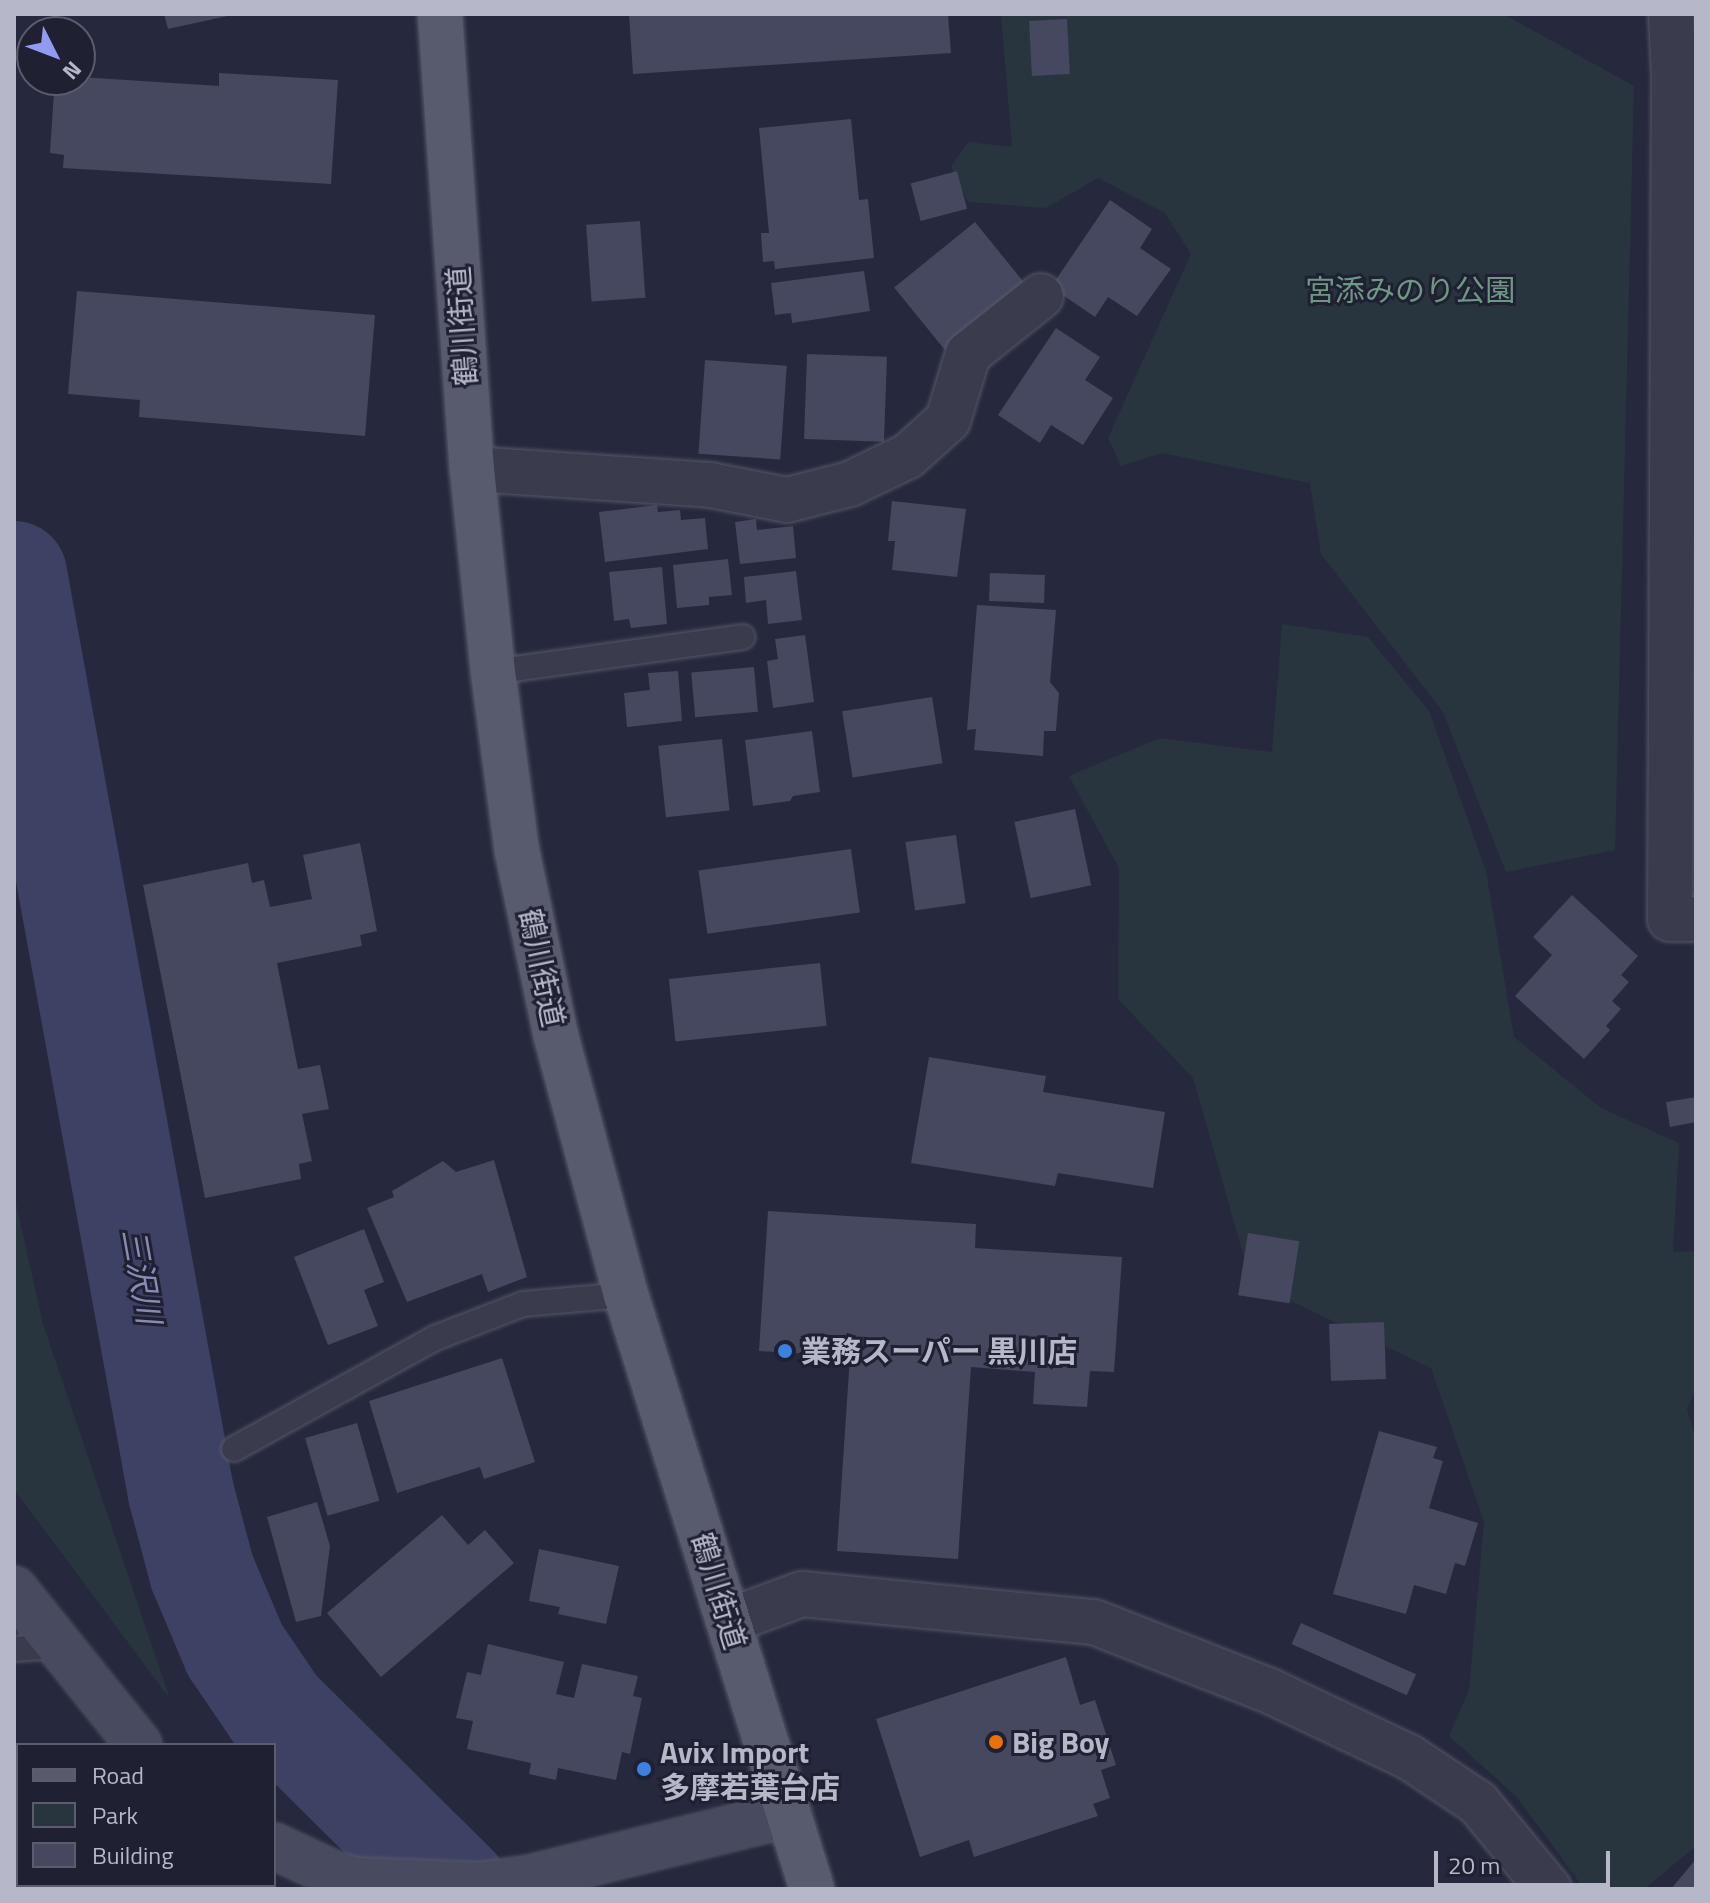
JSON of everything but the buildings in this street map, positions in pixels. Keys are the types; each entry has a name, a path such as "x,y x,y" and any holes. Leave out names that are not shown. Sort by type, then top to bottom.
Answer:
{"main road":[{"name":"鶴川街道","path":"440,14 472,469 493,672 520,866 556,1036 626,1295 812,1889"}],"street":[{"path":"1671,14 1685,75 1670,919 1696,919"},
{"path":"472,469 710,485 787,500 850,484 908,456 948,420 968,354 1041,296"},
{"path":"14,1589 137,1743"},
{"path":"729,1621 802,1594 1094,1622 1270,1691 1409,1757 1478,1803 1549,1889"},
{"path":"276,1847 339,1881 480,1885 530,1878 789,1814"}],"lane":[{"path":"493,672 743,637"},
{"path":"234,1449 435,1338 523,1304 626,1295"},
{"path":"14,1649 57,1646"}],"green space":[{"name":"宮添みのり公園","path":"1001,14 1503,14 1634,86 1615,850 1506,872 1443,712 1321,554 1310,483 1162,453 1121,466 1108,438 1191,254 1165,213 1098,178 1046,208 968,202 951,167 968,142 1012,147"},
{"path":"1282,624 1368,637 1429,711 1486,871 1514,1037 1601,1108 1679,1143 1673,1252 1696,1251 1696,1389 1687,1409 1696,1439 1696,1846 1644,1889 1584,1889 1517,1797 1449,1736 1469,1690 1484,1522 1431,1368 1251,1282 1193,1078 1118,999 1119,868 1069,776 1160,738 1272,752"},
{"path":"14,1194 43,1324 170,1699 14,1489"}],"waterway":[{"name":"三沢川","path":"14,574 181,1493 202,1572 235,1650 275,1709 456,1889"}],"place":[{"name":"業務スーパー 黒川店","path":"785,1351"},
{"name":"Big Boy","path":"996,1742"},
{"name":"Avix Import 多摩若葉台店","path":"644,1769"}]}
